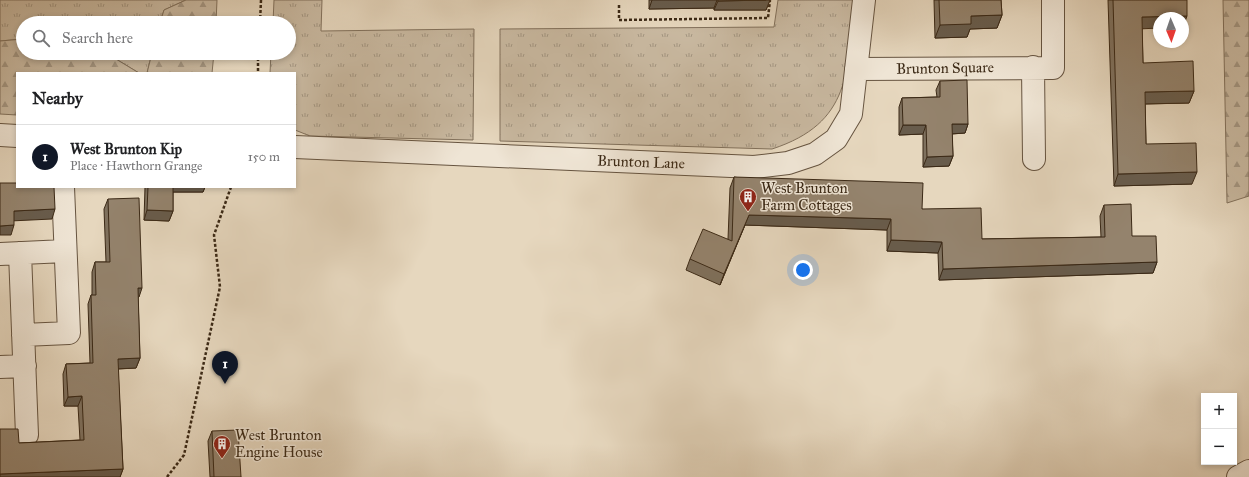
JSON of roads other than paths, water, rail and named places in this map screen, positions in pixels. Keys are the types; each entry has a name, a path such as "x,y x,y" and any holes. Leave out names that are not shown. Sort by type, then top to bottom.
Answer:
{"street":[{"name":"Brunton Lane","path":"296,147 754,167 788,163 815,154 836,139 851,114 864,0"},
{"name":"Brunton Square","path":"856,69 1053,68 1053,0"},
{"path":"1033,67 1034,159"},
{"path":"0,135 16,136"},
{"path":"23,335 69,333 63,188"},
{"path":"27,435 23,335 10,253 65,251"},
{"path":"0,367 25,366"},
{"path":"1238,477 1249,471"}],"place":[{"name":"West Brunton Farm Cottages","path":"748,212"},
{"name":"West Brunton Kip","path":"225,384"},
{"name":"West Brunton Engine House","path":"222,459"}]}
